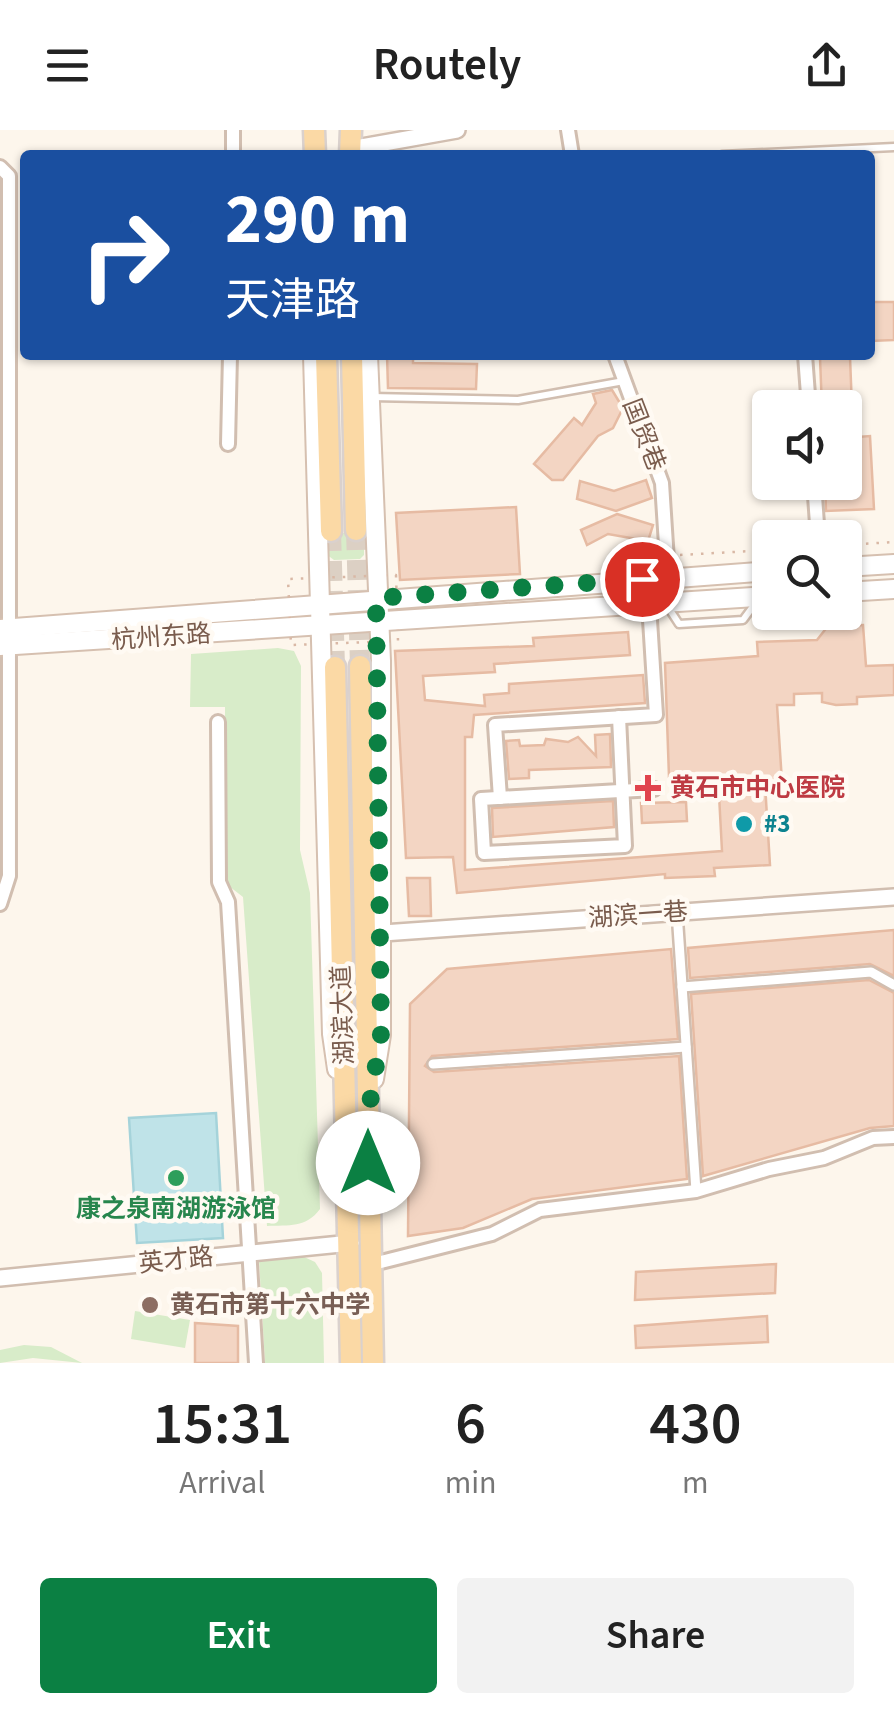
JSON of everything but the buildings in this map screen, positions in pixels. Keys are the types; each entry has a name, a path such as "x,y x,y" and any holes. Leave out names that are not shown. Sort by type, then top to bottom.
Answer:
{"main road":[{"path":"312,360 332,1034 357,1131"},
{"path":"326,360 331,531"},
{"path":"352,360 356,530"},
{"path":"357,1131 381,1034 378,621 368,360"},
{"path":"862,566 894,564"},
{"name":"杭州东路","path":"3,637 320,602 752,572"},
{"path":"862,591 894,588"},
{"name":"杭州东路","path":"3,637 322,625 752,598"},
{"name":"湖滨大道","path":"351,1363 357,1131 360,666"},
{"name":"湖滨大道","path":"335,667 357,1131 373,1264 373,1363"}],"street":[{"path":"350,147 456,130"},
{"path":"0,167 9,176 3,637 10,876 0,904"},
{"path":"228,444 230,360"},
{"name":"国贸巷","path":"617,360 662,483 668,576"},
{"path":"805,360 808,390"},
{"path":"500,798 495,724 656,715 657,604"},
{"path":"619,717 622,790 625,846 484,853 481,799 622,790 654,789"},
{"path":"218,722 220,882 228,902 256,1363"},
{"name":"湖滨一巷","path":"382,933 894,897"},
{"path":"678,912 696,1191"},
{"path":"682,986 871,972 894,985"},
{"path":"433,1064 686,1047"},
{"path":"373,1264 492,1234 540,1210 696,1191 769,1169 824,1158 873,1138 894,1136"},
{"name":"英才路","path":"0,1278 352,1243"}],"lane":[{"path":"845,150 894,148"},
{"path":"370,397 518,400 624,381"}],"path":[{"path":"862,545 894,542"},
{"path":"667,556 752,551"}],"green space":[{"path":"325,533 364,533 364,555 360,559 334,560 326,554"},
{"path":"278,648 294,651 301,666 300,850 310,893 320,1209 303,1222 267,1226 243,897 225,883 225,707 190,707 191,654"},
{"path":"302,1256 315,1262 322,1273 324,1363 265,1363 259,1260"},
{"path":"135,1311 190,1320 185,1348 131,1339"},
{"path":"24,1345 51,1347 82,1363 33,1358 0,1363 0,1350"}],"water":[{"name":"康之泉南湖游泳馆","path":"216,1113 223,1238 137,1243 129,1118"}],"tunnel":[{"path":"356,530 360,666"},
{"path":"331,531 335,667"}],"place":[{"name":"黄石市中心医院","path":"648,788"},
{"name":"#3","path":"744,824"},
{"name":"康之泉南湖游泳馆","path":"176,1178"},
{"name":"黄石市第十六中学","path":"150,1305"}],"route":[{"path":"368,1163 366,1128 381,1034 380,661 376,598 642,579"}]}
